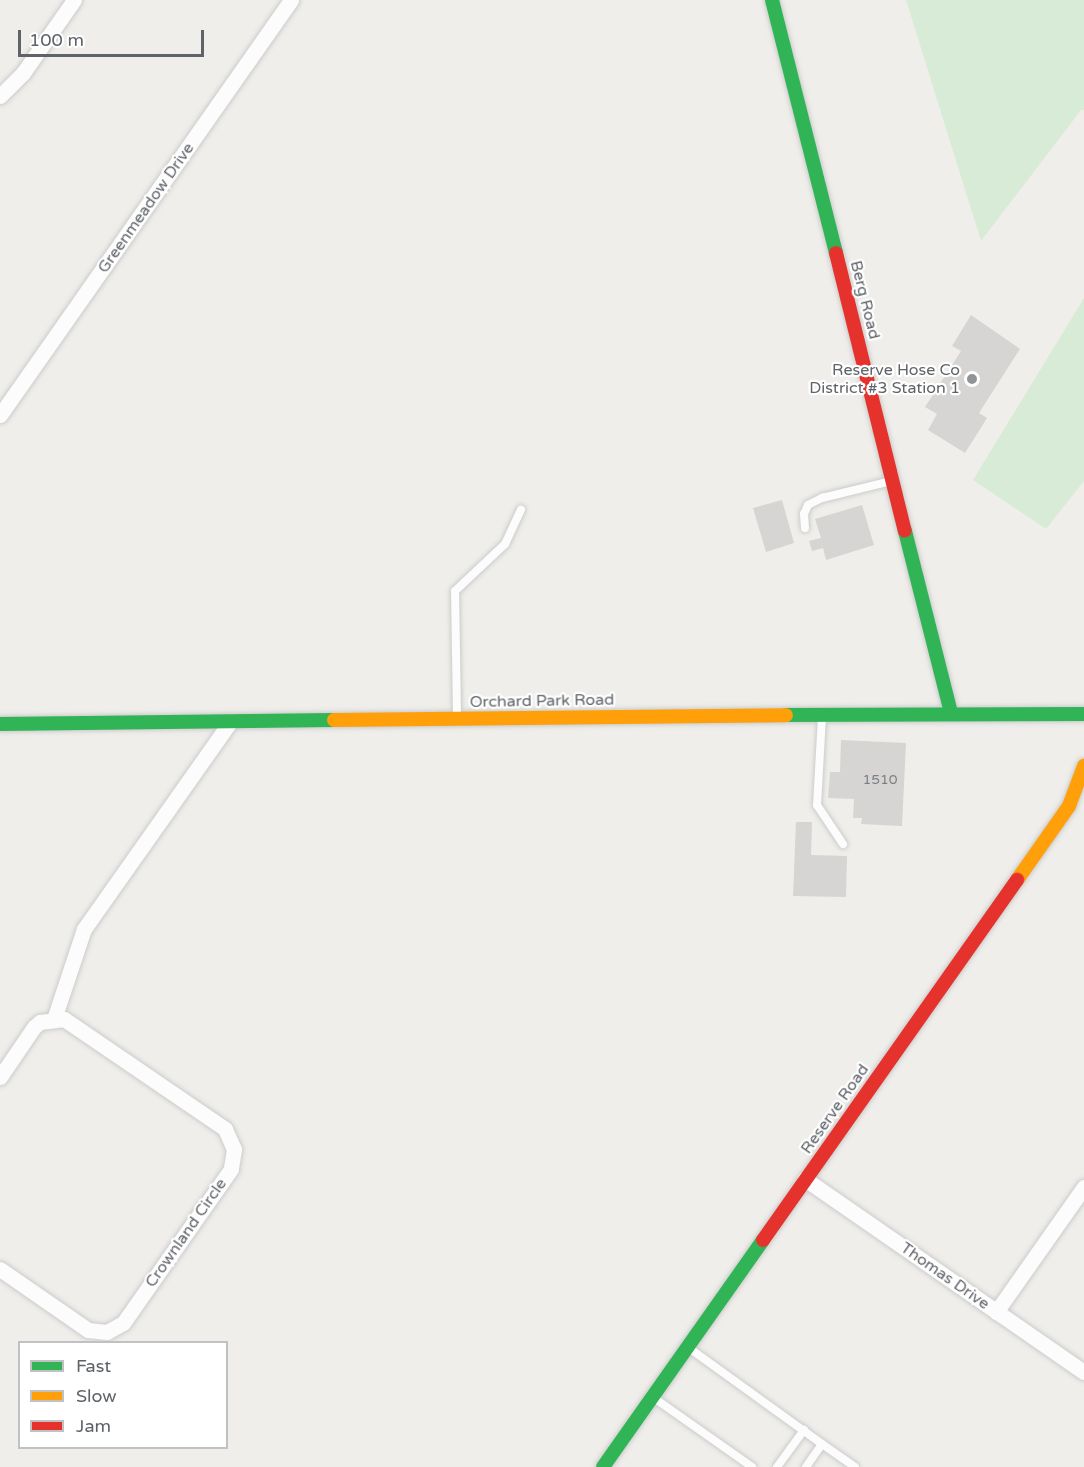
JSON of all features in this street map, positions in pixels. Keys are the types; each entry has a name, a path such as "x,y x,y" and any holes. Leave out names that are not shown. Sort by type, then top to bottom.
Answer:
{"street":[{"path":"0,96 23,73 74,0"},
{"name":"Greenmeadow Drive","path":"0,415 291,0"},
{"name":"Berg Road","path":"772,0 951,713"},
{"name":"Orchard Park Road","path":"0,724 822,714 1084,714"},
{"path":"0,1077 34,1027 40,1022 54,1019 84,929 230,722"},
{"name":"Reserve Road","path":"603,1467 1069,806 1084,766"},
{"name":"Crownland Circle","path":"0,1269 88,1330 107,1332 123,1323 231,1170 234,1149 225,1129 74,1023 64,1019 54,1019"},
{"name":"Thomas Drive","path":"806,1179 1084,1372"},
{"path":"996,1312 1084,1187"}],"lane":[{"path":"805,528 804,513 807,505 822,498 893,481"},
{"path":"457,718 454,591 505,544 521,510"},
{"path":"822,714 817,805 843,844"},
{"path":"688,1347 855,1467"},
{"path":"652,1397 752,1467"},
{"path":"777,1467 804,1430"},
{"path":"806,1467 822,1444"}],"green space":[{"path":"906,0 1084,0 1084,110 1081,110 981,241"},
{"path":"1084,298 1084,481 1046,529 973,480"}],"building":[{"name":"Reserve Hose Co District #3 Station 1","path":"971,315 1020,349 979,413 987,418 965,453 928,430 937,414 925,407 961,351 952,346"},
{"path":"782,500 794,543 766,552 753,508"},
{"path":"862,505 874,545 826,560 823,548 812,551 809,541 821,538 815,519"},
{"path":"841,740 906,743 902,826 861,824 862,818 853,818 854,799 828,798 830,772 840,772"},
{"path":"796,822 812,822 811,855 847,856 846,897 793,896"}],"traffic: fast":[{"path":"772,0 836,253"},
{"path":"905,531 951,713"},
{"path":"786,715 1084,714"},
{"path":"0,724 334,720"},
{"path":"603,1467 763,1240"}],"traffic: slow":[{"path":"334,720 786,715"},
{"path":"1017,880 1069,806 1084,766"}],"traffic: jam":[{"path":"836,253 905,531"},
{"path":"763,1240 1017,880"}],"place":[{"name":"Reserve Hose Co District #3 Station 1","path":"972,379"}]}
